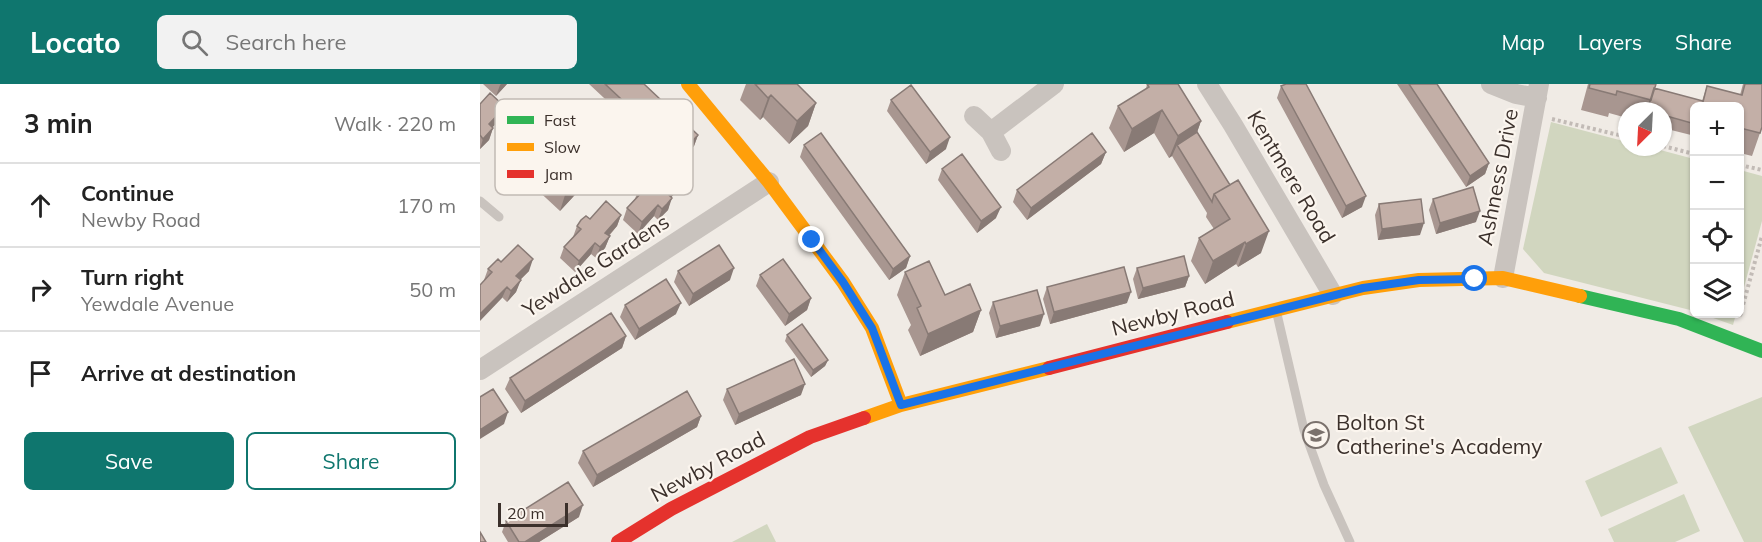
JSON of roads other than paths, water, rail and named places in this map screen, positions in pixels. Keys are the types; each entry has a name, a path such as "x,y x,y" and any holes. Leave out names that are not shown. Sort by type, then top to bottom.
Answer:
{"street":[{"path":"688,84 769,182 843,282 872,328 901,405"},
{"path":"991,132 1054,84"},
{"name":"Kentmere Road","path":"1207,84 1333,295"},
{"path":"1491,84 1537,99"},
{"name":"Ashness Drive","path":"1503,278 1537,99"},
{"path":"974,116 991,132 1001,151"},
{"name":"Yewdale Gardens","path":"480,370 769,182"},
{"name":"Newby Road","path":"618,542 671,509 810,437 901,405 1333,295 1419,280 1503,278 1679,319 1762,351"}],"lane":[{"path":"480,201 499,217"},
{"path":"1276,309 1304,430 1324,485 1350,542"}],"place":[{"name":"Bolton St Catherine's Academy","path":"1316,435"}]}
